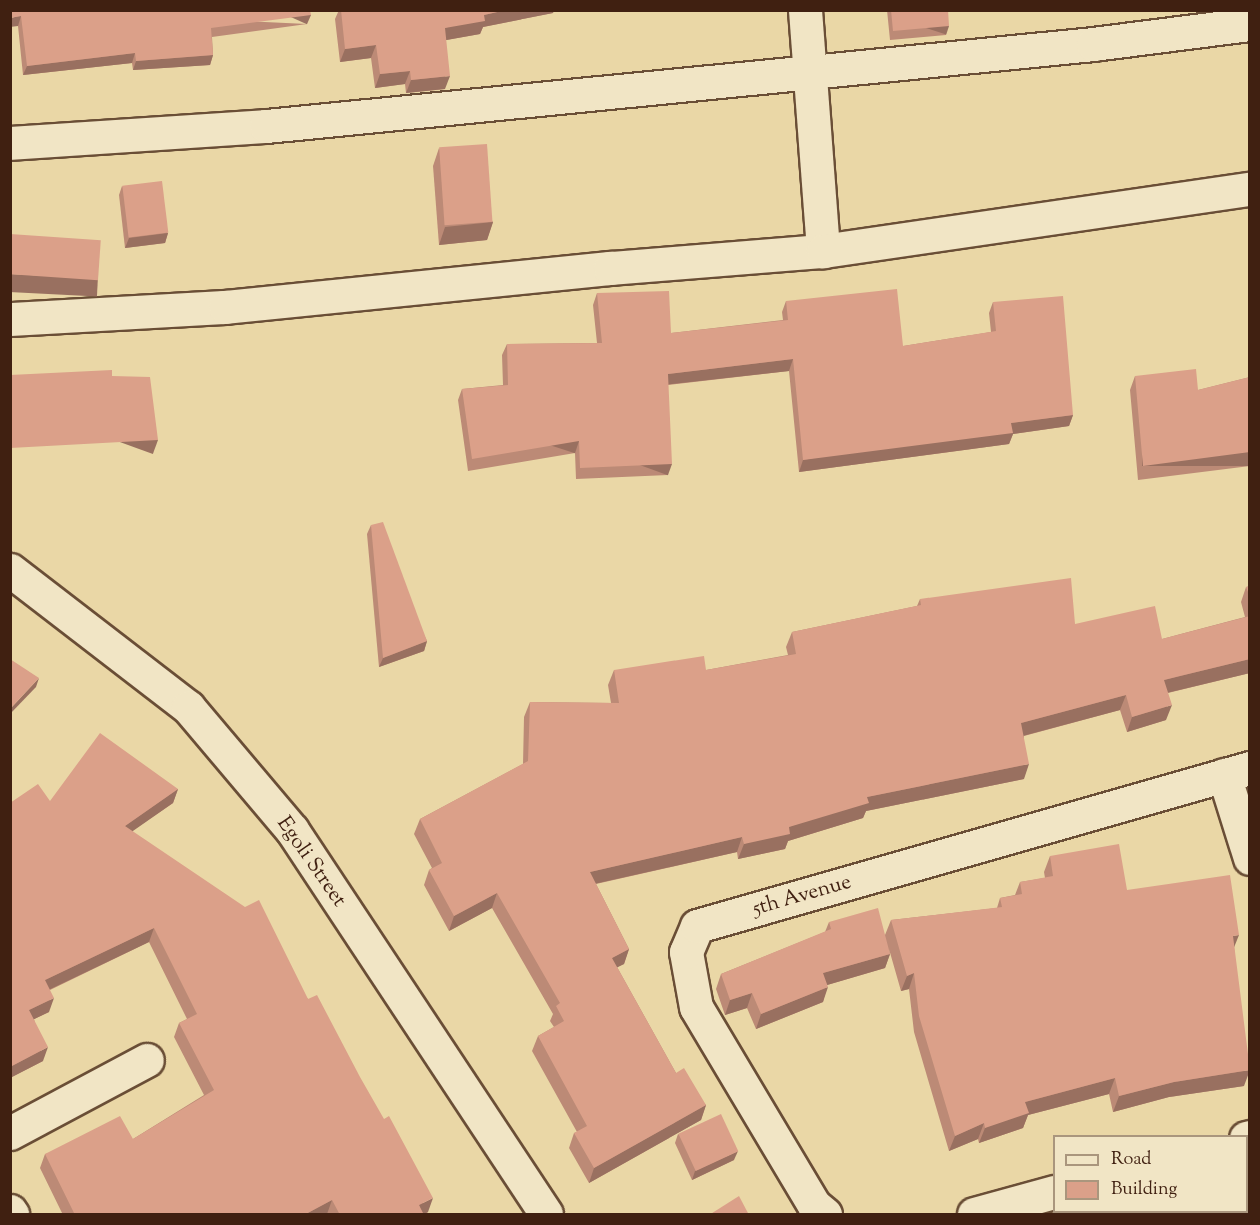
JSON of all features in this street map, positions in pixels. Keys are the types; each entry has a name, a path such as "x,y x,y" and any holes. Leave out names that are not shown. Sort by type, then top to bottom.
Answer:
{"street":[{"path":"805,10 807,71 823,251"},
{"path":"10,143 266,126 1093,44 1250,24"},
{"path":"10,319 225,307 610,268 823,251 1250,189"},
{"name":"Egoli Street","path":"10,570 188,707 292,830 546,1215"},
{"name":"5th Avenue","path":"825,1215 814,1205 696,1007 686,952 697,926 1237,771 1250,858"},
{"path":"10,1133 147,1060"},
{"path":"974,1215 1053,1192"}],"building":[{"path":"10,10 310,10 311,15 211,28 213,55 136,61 135,53 27,66 21,16 10,18"},
{"path":"341,10 506,10 484,15 485,21 445,28 450,76 411,80 410,71 380,74 376,45 345,49"},
{"path":"891,10 948,10 949,26 893,31"},
{"path":"487,144 492,222 445,225 439,147"},
{"path":"162,181 168,233 129,237 122,186"},
{"path":"10,234 101,240 98,280 10,274"},
{"path":"897,289 903,346 996,331 993,302 1063,296 1073,415 1011,423 1013,433 803,460 793,359 668,374 672,464 580,468 579,441 472,459 462,389 508,385 507,344 602,343 597,293 669,291 671,333 788,320 786,301"},
{"path":"1196,369 1198,390 1250,377 1250,452 1143,466 1135,376"},
{"path":"112,370 112,376 150,377 158,440 10,448 10,375"},
{"path":"383,522 427,641 383,658 371,525"},
{"path":"1071,578 1075,624 1155,606 1162,639 1250,616 1250,659 1164,680 1172,705 1132,717 1126,695 1021,723 1029,764 867,797 869,803 789,827 790,834 744,844 742,837 590,872 629,949 612,958 676,1073 684,1068 706,1105 594,1168 574,1133 587,1126 538,1036 564,1021 556,1006 560,1003 497,893 454,916 429,870 442,863 420,819 528,761 530,702 619,703 614,670 704,656 706,670 796,654 792,632 921,605 920,599"},
{"path":"10,659 39,678 10,709"},
{"path":"100,733 178,789 125,826 245,907 259,900 308,999 317,995 384,1119 389,1116 433,1198 419,1205 424,1215 340,1215 332,1200 304,1215 75,1215 45,1154 120,1116 133,1139 214,1090 179,1023 197,1014 154,928 45,980 54,998 29,1010 48,1047 10,1067 10,803 38,784 50,801"},
{"path":"1119,844 1127,890 1230,875 1239,935 1233,936 1250,1070 1174,1082 1119,1096 1115,1078 1025,1102 1029,1113 985,1128 984,1123 955,1136 919,1016 914,973 907,976 891,920 1002,907 1000,898 1022,894 1020,882 1053,876 1050,856"},
{"path":"878,908 890,954 823,973 828,987 761,1014 752,993 730,1000 721,974 831,929 829,922"},
{"path":"721,1114 738,1151 696,1171 678,1134"},
{"path":"1248,1188 1250,1188 1250,1215 1090,1215 1090,1213 1248,1213"},
{"path":"739,1196 749,1215 709,1215"}]}
